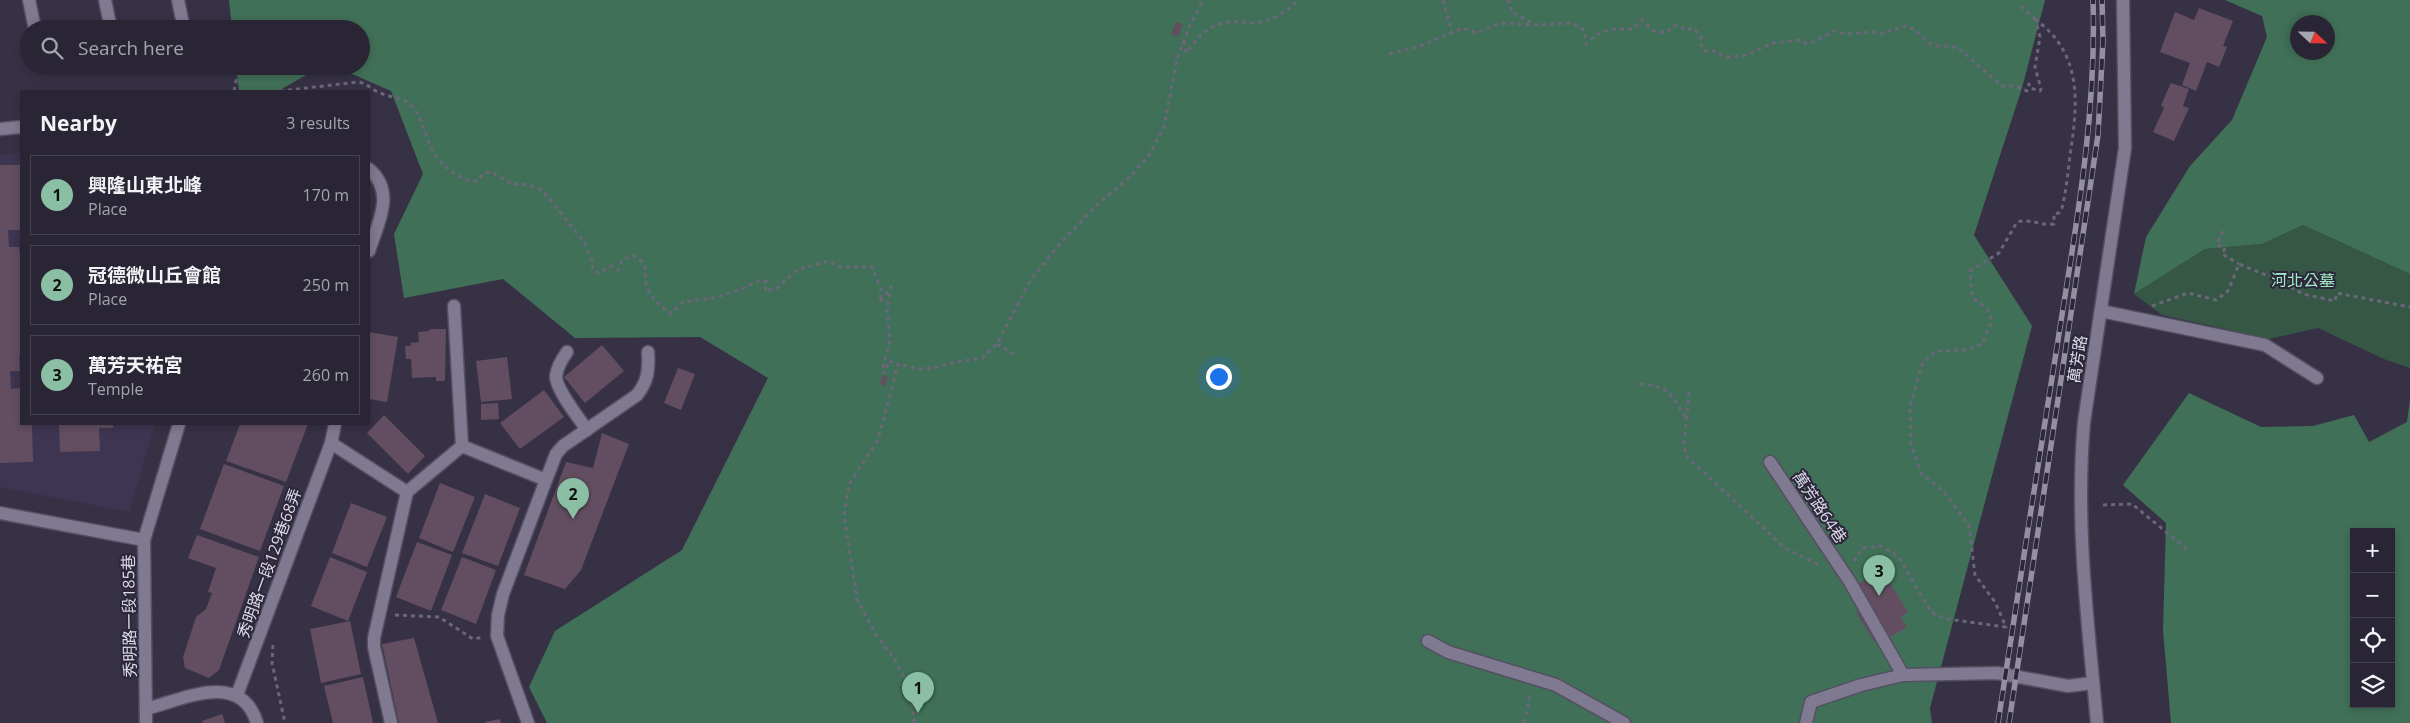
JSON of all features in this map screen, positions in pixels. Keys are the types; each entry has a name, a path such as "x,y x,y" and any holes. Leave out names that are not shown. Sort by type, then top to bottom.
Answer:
{"street":[{"path":"29,0 33,20"},
{"path":"105,0 109,20"},
{"path":"178,0 182,20"},
{"name":"萬芳路","path":"2097,723 2079,507 2084,422 2125,148 2126,78 2123,0"},
{"path":"0,129 20,127"},
{"path":"370,170 379,178 384,192 383,206 370,248"},
{"path":"454,306 462,446"},
{"path":"2101,311 2265,345 2317,378"},
{"path":"567,352 558,365 556,377 558,386 587,430"},
{"path":"528,723 497,636 498,615 503,594 556,454 642,390 650,371 648,352"},
{"path":"144,540 179,425"},
{"name":"秀明路一段129巷68弄","path":"237,695 331,443 335,425"},
{"path":"331,443 407,492"},
{"path":"462,446 546,480"},
{"path":"391,723 374,647 379,614 407,492 462,446"},
{"name":"萬芳路64巷","path":"1770,462 1837,561 1903,675"},
{"name":"秀明路一段185巷","path":"0,513 144,540 146,723"},
{"path":"1428,641 1448,652 1556,685 1624,723"},
{"path":"1806,723 1811,702 1861,685 1903,675 1997,673 2068,686 2093,683"},
{"path":"146,709 214,691 237,695 252,710 257,723"}],"path":[{"path":"289,90 358,82 365,83 386,96 407,101 414,108 433,153 447,168 470,182 477,181 484,173 492,172 510,183 529,185 543,191 584,242 592,260 593,270 598,273 611,266 618,270 622,259 634,256 642,261 647,270 647,287 655,301 671,314 683,302 713,298 740,290 760,280 767,282 765,291 777,288 797,270 829,261 837,266 872,267 882,289 880,302 891,287 887,309 890,341 882,371 885,373 889,361 918,369 934,368 955,362 982,358 997,344 1036,274 1097,205 1132,176 1149,155 1164,127 1177,59 1203,0"},
{"path":"1184,41 1186,53 1200,35 1216,25 1231,21 1254,23 1268,20 1286,12 1299,0"},
{"path":"1443,0 1452,32"},
{"path":"1507,0 1510,3 1511,12 1536,25"},
{"path":"1850,582 1853,561 1863,548 1882,546 1898,556 1931,612 1947,619 2006,627 1995,602 1975,575 1969,525 1944,492 1921,473 1911,444 1910,406 1923,362 1936,351 1967,350 1982,344 1992,321 1987,309 1972,297 1970,271 1998,253 2017,222 2027,219 2038,224 2054,224 2054,214 2059,213 2062,208 2075,129 2076,96 2068,59 2059,42 2050,31 2021,6"},
{"path":"1389,54 1418,47 1463,28 1477,33 1500,24 1573,23 1584,30 1586,44 1597,33 1614,29 1633,29 1642,20 1654,31 1665,32 1676,25 1687,30 1693,28 1701,37 1700,42 1704,51 1713,51 1727,57 1746,56 1773,43 1797,40 1805,43 1813,42 1834,31 1845,34 1873,32 1881,34 1905,26 1914,29 1929,43 1938,46 1957,47 2002,86 2015,86 2027,91 2029,84 2030,88 2040,91 2035,67 2040,37 2036,20"},
{"path":"234,90 237,75"},
{"path":"2222,231 2217,245 2225,248 2222,254 2239,264 2317,298 2335,300 2337,293 2410,307"},
{"path":"2125,316 2188,293 2216,300 2228,291 2239,264"},
{"path":"997,344 1017,356"},
{"path":"898,364 878,440 849,484 844,516 857,599 875,633 895,660 911,692 914,723"},
{"path":"1640,384 1662,387 1670,394 1686,418"},
{"path":"1689,392 1684,445 1687,457 1785,548 1827,568 1837,561"},
{"path":"2103,505 2132,504 2187,549"},
{"path":"379,614 439,617 473,639 497,636"},
{"path":"275,637 272,663 285,723"},
{"path":"1524,723 1534,678"}],"shaded area":[{"path":"20,153 20,425 155,425 129,512 0,487 0,155"}],"green space":[{"path":"229,0 2045,0 2022,88 1974,235 2032,326 1930,708 1932,723 547,723 529,687 555,631 682,550 768,378 700,337 575,338 503,279 404,298 394,234 423,174 391,91 355,75 370,75 370,20 231,20"},
{"path":"2225,0 2410,0 2410,274 2303,225 2262,244 2205,249 2134,294 2146,237 2190,166 2232,120 2267,37 2262,16"},
{"path":"237,75 306,75 280,90 239,90"},
{"name":"河北公墓","path":"2303,225 2410,274 2410,368 2384,359 2318,328 2264,340 2230,330 2162,315 2134,294 2205,249 2262,244"},
{"path":"2189,393 2261,427 2313,426 2354,415 2369,442 2407,422 2410,399 2410,723 2171,723 2163,630 2166,523 2123,485"}],"building":[{"path":"2199,8 2233,21 2223,46 2227,47 2219,67 2207,62 2196,91 2182,85 2190,63 2160,52 2175,12 2194,20"},
{"path":"1176,22 1183,24 1178,37 1171,34"},
{"path":"2171,83 2189,89 2183,106 2189,108 2174,141 2153,132 2164,108 2161,105"},
{"path":"0,165 20,165 20,230 8,230 9,247 19,247 20,256 20,371 10,371 11,389 20,388 20,425 32,425 33,462 0,463"},
{"path":"430,329 446,329 445,381 436,381 436,377 412,378 411,359 406,359 405,346 411,346 410,343 419,342 418,332 429,331"},
{"path":"370,332 398,337 387,402 370,399"},
{"path":"602,345 624,371 585,403 564,377"},
{"path":"507,357 512,399 481,402 476,361"},
{"path":"678,368 695,374 681,410 664,403"},
{"path":"883,375 888,377 885,386 880,384"},
{"path":"544,390 564,417 520,449 500,423"},
{"path":"498,403 499,419 481,420 481,404"},
{"path":"384,415 425,456 408,474 367,433"},
{"path":"59,425 113,425 113,428 99,428 100,451 60,452"},
{"path":"240,425 308,425 286,482 226,461"},
{"path":"602,433 629,444 581,570 565,589 524,575 566,462 593,468"},
{"path":"224,464 284,486 260,551 200,529"},
{"path":"440,483 475,497 453,552 419,538"},
{"path":"485,494 520,508 498,566 462,553"},
{"path":"351,503 387,517 367,567 332,553"},
{"path":"197,535 259,557 219,670 209,678 185,668 183,657 196,617 206,609 212,593 208,592 216,568 188,558"},
{"path":"417,542 452,555 431,611 396,597"},
{"path":"330,557 367,572 348,621 311,606"},
{"path":"462,557 496,570 476,624 441,610"},
{"path":"1882,570 1908,612 1900,617 1907,627 1890,637 1888,633 1874,642 1856,613 1866,606 1854,587"},
{"path":"350,621 361,674 321,683 310,629"},
{"path":"414,638 438,723 399,723 382,644"},
{"path":"363,677 373,723 333,723 324,686"},
{"path":"222,714 225,723 203,723 202,721"},
{"path":"500,719 501,723 485,723 485,722"}],"railway":[{"path":"1998,723 2083,177 2091,89 2093,0"},
{"path":"2009,723 2098,135 2103,41 2102,0"}],"place":[{"name":"冠德微山丘會館","path":"573,519"},
{"name":"萬芳天祐宮","path":"1879,596"},
{"name":"興隆山東北峰","path":"918,713"}]}
